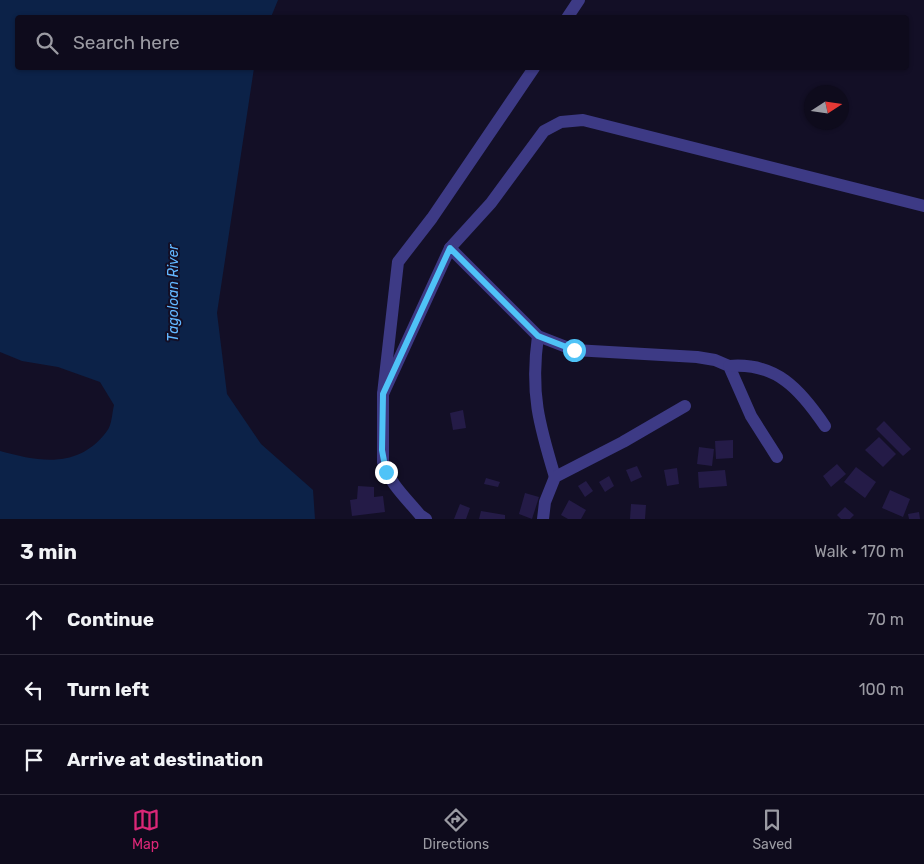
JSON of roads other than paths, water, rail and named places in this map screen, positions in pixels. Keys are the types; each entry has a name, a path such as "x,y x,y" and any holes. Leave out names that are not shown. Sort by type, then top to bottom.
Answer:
{"street":[{"path":"569,15 579,0"},
{"path":"422,518 386,472 382,450 383,394 398,262 437,210 533,70"},
{"path":"383,394 450,248 491,203 544,131 561,122 582,120 924,206"},
{"path":"450,248 538,336 574,350 697,357 715,360 729,366 747,365 775,372 806,397 825,426"},
{"path":"538,336 534,361 535,404 555,477"},
{"path":"729,366 752,416 777,457"},
{"path":"543,519 544,502 555,477 623,442 685,406"}],"water":[{"name":"Tagoloan River","path":"0,0 278,0 272,15 15,15 15,70 254,70 217,313 227,394 261,444 313,490 315,519 0,519 0,451 44,460 71,457 84,452 96,443 109,428 114,405 100,382 58,367 22,361 0,352"}]}
